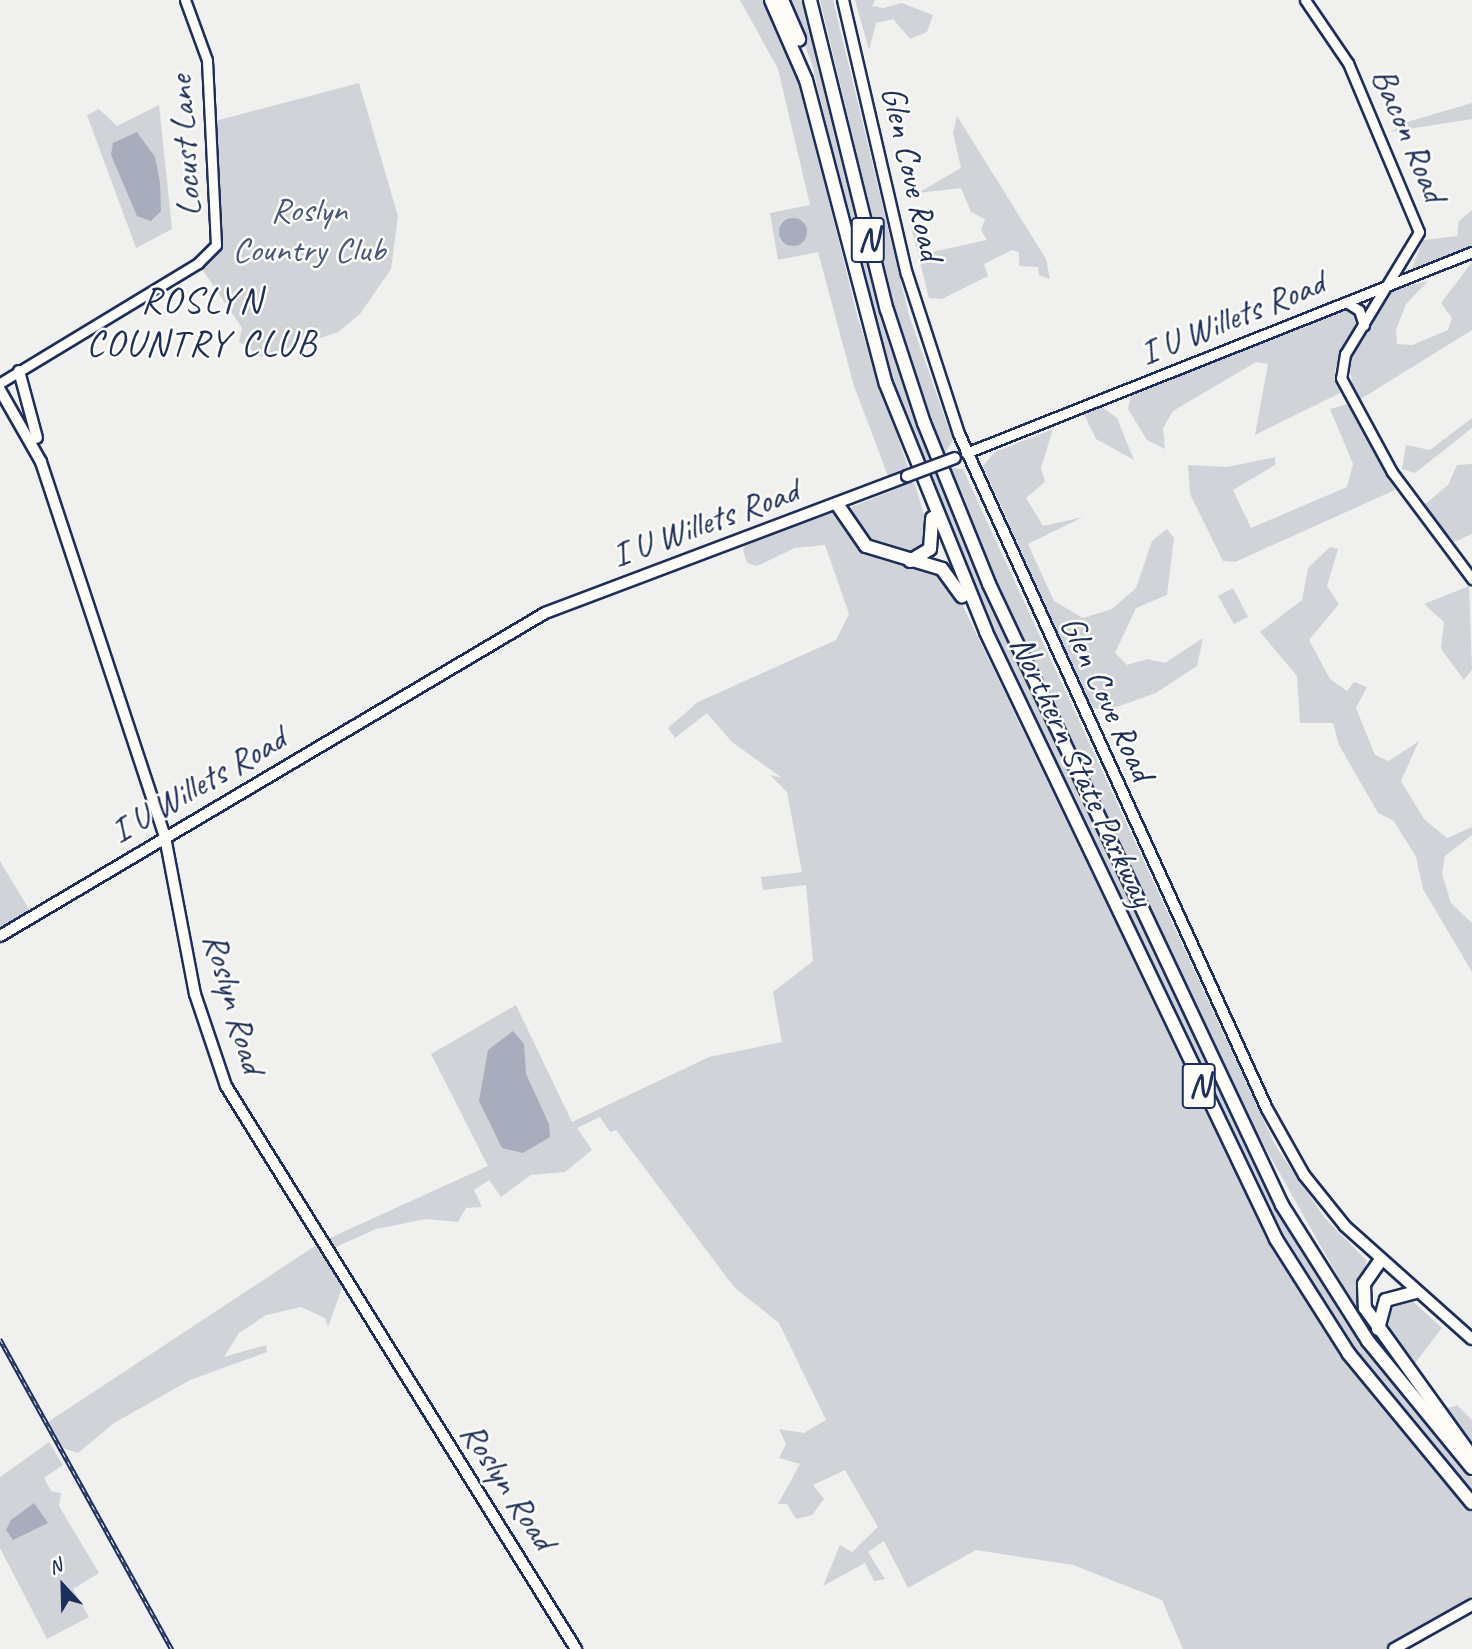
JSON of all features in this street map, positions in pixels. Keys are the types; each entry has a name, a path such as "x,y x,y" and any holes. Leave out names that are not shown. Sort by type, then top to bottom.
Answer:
{"highway":[{"name":"Northern State Parkway","path":"771,0 796,50 818,124 866,320 932,507 986,632 1276,1239 1349,1354 1472,1503"},
{"path":"782,0 809,66 818,124"},
{"name":"Northern State Parkway","path":"812,0 887,310 932,446 994,594 1282,1205 1359,1329 1472,1468"},
{"path":"837,504 866,546 946,572 986,632"},
{"path":"909,562 931,545 932,507"},
{"path":"1380,1261 1362,1295 1378,1330 1472,1457"},
{"path":"1378,1330 1386,1300 1416,1292"}],"main road":[{"name":"Glen Cove Road","path":"843,0 914,296 966,453 1272,1120 1313,1188 1380,1261 1472,1339"},
{"path":"19,371 41,462"},
{"name":"Roslyn Road","path":"0,390 41,462 165,837 195,994 226,1086 576,1649"},
{"name":"I U Willets Road","path":"0,936 545,613 966,453"},
{"path":"1394,1649 1469,1606"}],"street":[{"name":"Locust Lane","path":"0,383 198,263 216,244 207,60 185,0"},
{"name":"Bacon Road","path":"1305,0 1348,63 1417,226 1418,240 1364,325 1341,368 1347,395 1392,472 1472,579"},
{"name":"I U Willets Road","path":"966,453 1472,251"},
{"path":"1346,302 1357,307 1364,325"}],"green space":[{"path":"740,0 764,0 800,82 858,319 908,467 888,476 854,386 818,252 778,260 770,213 810,205 778,69"},
{"path":"787,0 803,0 806,9 882,321 930,458 921,462 873,321 812,64"},
{"path":"820,0 833,0 909,315 953,441 944,454 895,313"},
{"path":"855,0 875,0 872,6 883,8 902,3 933,15 927,32 910,39 893,19 876,23 869,50"},
{"name":"Roslyn Country Club","path":"359,83 398,216 391,269 360,314 338,332 262,357 239,342 242,328 198,263 219,235 215,121"},
{"path":"1472,103 1472,119 1390,132 1407,122"},
{"path":"159,105 172,229 136,248 87,115 99,109 117,126"},
{"path":"957,116 1046,259 1050,279 1039,275 1038,267 1019,266 1019,252 1012,250 984,264 988,276 942,299 929,298 911,226 920,230 927,253 987,240 981,230 985,219 971,212 961,188 918,193 961,168 953,133"},
{"path":"1472,210 1472,246 1412,269 1423,240 1457,236 1459,221"},
{"path":"1472,262 1472,330 1356,402 1348,361 1394,289 1428,281 1406,304 1396,330 1397,344 1412,345 1448,330 1452,318 1441,303"},
{"path":"1345,307 1352,308 1356,322 1335,369 1340,393 1255,435 1268,364 1256,362 1173,411 1163,428 1165,449 1147,440 1128,409 1131,396"},
{"path":"1348,404 1395,490 1235,562 1223,561 1190,494 1188,465 1227,467 1275,457 1275,465 1233,490 1251,528 1347,487 1353,464 1330,409"},
{"path":"1102,407 1117,418 1134,460 1096,439 1083,412"},
{"path":"1472,418 1472,428 1415,473 1402,469 1406,445 1430,450"},
{"path":"1053,429 1041,468 1045,482 1026,498 1043,526 1083,517 1028,544 1054,601 1083,618 1112,609 1136,588 1152,541 1167,529 1174,538 1167,595 1136,608 1115,653 1127,665 1147,659 1165,663 1203,638 1197,666 1156,693 1105,711 1091,707 983,466 995,452"},
{"path":"1472,464 1472,534 1454,542 1423,506 1448,485 1457,465"},
{"path":"949,468 963,469 1275,1145 1324,1217 1367,1261 1357,1295 1367,1328 1244,1110 991,571"},
{"path":"935,473 1260,1177 1344,1320 1472,1479 1472,1492 1355,1350 1255,1187 967,573 926,476"},
{"path":"914,482 928,527 925,548 899,557 862,538 844,510"},
{"path":"832,513 853,541 879,557 933,568 951,581 1264,1232 1344,1358 1472,1513 1472,1603 1394,1649 1183,1649 1162,1600 1073,1565 976,1550 908,1588 884,1541 868,1552 885,1579 874,1581 865,1563 823,1586 840,1545 852,1552 878,1527 845,1470 813,1485 824,1499 812,1515 796,1519 787,1504 778,1504 800,1464 779,1458 786,1444 779,1429 804,1433 826,1420 779,1323 734,1287 616,1130 610,1132 600,1117 577,1128 592,1150 565,1172 531,1175 501,1197 489,1180 474,1190 482,1207 466,1208 458,1222 426,1219 376,1229 327,1251 342,1288 328,1327 325,1318 301,1307 266,1315 239,1333 224,1357 266,1345 267,1352 190,1380 114,1423 78,1453 63,1448 48,1422 321,1242 488,1166 431,1054 516,1005 572,1122 709,1057 782,1042 773,992 813,961 806,885 763,890 761,877 802,872 787,792 770,775 782,778 732,742 707,713 675,738 668,728 698,702 836,640 849,614 825,545 795,548 757,566 747,563 743,550 746,543"},
{"path":"1330,547 1338,549 1327,586 1339,604 1309,640 1330,679 1347,691 1354,682 1367,687 1356,708 1375,755 1389,761 1419,741 1401,781 1424,819 1447,838 1472,827 1472,835 1445,856 1442,874 1451,903 1472,923 1472,972 1423,889 1416,857 1394,821 1378,813 1339,745 1333,723 1300,723 1297,676 1260,632 1302,600 1308,568"},
{"path":"1469,586 1472,670 1464,680 1441,649 1444,622 1424,604"},
{"path":"1233,588 1248,617 1234,624 1218,596"},
{"path":"0,861 33,916 0,936"},
{"path":"1408,1297 1442,1328 1412,1367 1448,1408 1457,1405 1472,1420 1472,1447 1382,1328 1388,1303"},
{"path":"49,1442 63,1465 44,1478 51,1491 61,1493 59,1506 99,1573 73,1589 89,1617 47,1639 0,1548 0,1477"}],"water":[{"path":"137,132 155,157 160,183 161,211 151,221 137,216 111,155 113,143"},
{"path":"793,218 803,222 807,232 803,242 793,246 783,242 779,232 783,222"},
{"path":"513,1031 524,1044 526,1074 549,1124 550,1137 523,1153 502,1148 479,1101 488,1050"},
{"path":"34,1503 48,1523 13,1540 6,1530 11,1520"}],"railway":[{"path":"0,1339 172,1649"}],"district":[{"name":"ROSLYN COUNTRY CLUB","path":"202,322"}]}
